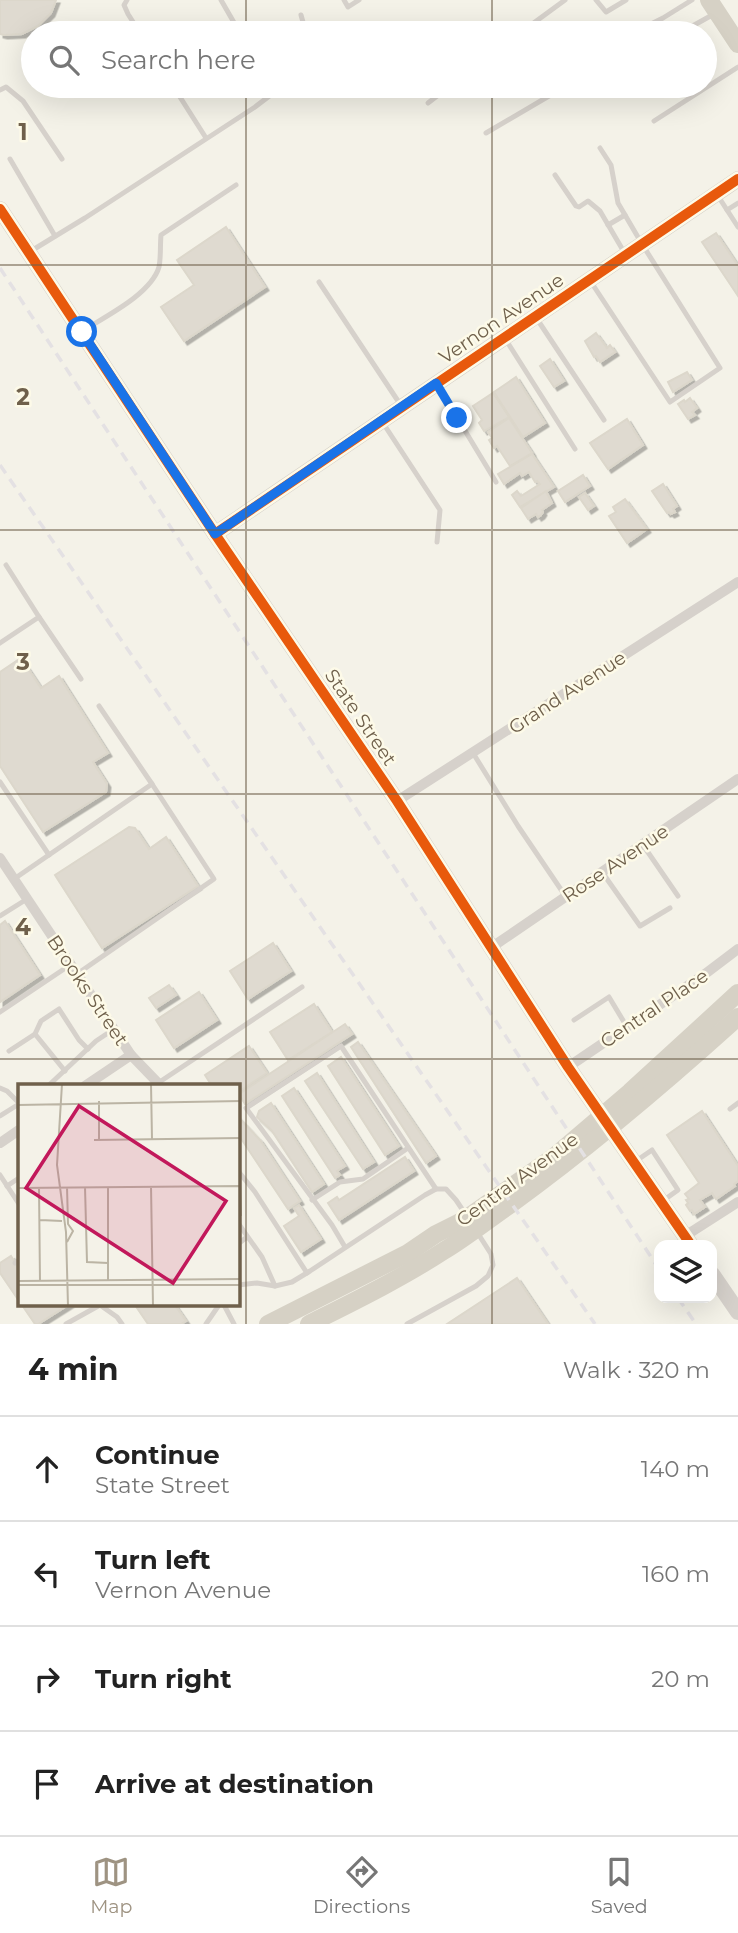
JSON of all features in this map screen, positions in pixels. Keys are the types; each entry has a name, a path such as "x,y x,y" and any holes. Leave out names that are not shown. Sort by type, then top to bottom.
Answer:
{"main road":[{"path":"713,6 738,44"},
{"name":"Central Avenue","path":"309,1324 444,1251 566,1164 738,993"},
{"name":"Central Avenue","path":"267,1324 408,1253 436,1234 464,1220 633,1099 738,1017"}],"street":[{"name":"Vernon Avenue","path":"215,534 738,179"},
{"name":"State Street","path":"0,209 215,534 397,801 568,1067 687,1240"},
{"name":"Grand Avenue","path":"397,801 738,582"},
{"name":"Rose Avenue","path":"492,947 738,779"},
{"name":"Brooks Street","path":"0,858 7,875 27,899 131,1055 157,1084"},
{"name":"Central Place","path":"568,1067 705,974 738,948"},
{"path":"88,1084 131,1055"},
{"path":"0,1143 18,1131"},
{"path":"689,1240 738,1202"},
{"path":"717,1281 738,1312"}],"lane":[{"path":"127,0 124,5 132,21"},
{"path":"221,0 233,21"},
{"path":"344,0 348,7 359,0"},
{"path":"536,21 565,0"},
{"path":"596,0 606,12 626,0"},
{"path":"657,21 691,0"},
{"path":"695,21 713,6"},
{"path":"301,15 303,21"},
{"path":"717,80 738,67"},
{"path":"0,90 6,88 23,101 62,159"},
{"path":"181,98 206,138"},
{"path":"29,252 206,138 262,98"},
{"path":"428,103 434,98"},
{"path":"486,133 546,98"},
{"path":"654,121 690,98"},
{"path":"589,280 670,402 720,368 618,203 611,165 600,148"},
{"path":"10,159 55,236"},
{"path":"555,175 576,206 588,201 600,211 626,255"},
{"path":"82,332 133,299 146,286 158,270 161,235 236,185"},
{"path":"716,194 738,227"},
{"path":"727,210 738,204"},
{"path":"608,225 625,215"},
{"path":"319,282 402,407"},
{"path":"536,316 604,420"},
{"path":"504,337 575,449"},
{"path":"436,383 496,482"},
{"path":"382,420 440,510 437,541"},
{"path":"6,565 81,680"},
{"path":"0,643 39,617"},
{"path":"0,1012 74,969 214,879 99,706"},
{"path":"472,752 517,826 566,897"},
{"path":"0,782 48,855"},
{"path":"7,875 48,855 152,785"},
{"path":"643,845 678,896"},
{"path":"603,872 640,926 670,908"},
{"path":"0,916 27,899"},
{"path":"159,1084 302,987"},
{"path":"574,1020 609,997 627,1027"},
{"path":"9,1051 35,1034 41,1021 59,1009 88,1049"},
{"path":"50,1084 96,1041 114,1030"},
{"path":"35,1034 65,1071"},
{"path":"345,1247 246,1108 341,1046 436,1189"},
{"path":"0,1088 18,1102"},
{"path":"730,1109 738,1103"},
{"path":"0,1116 18,1104"},
{"path":"312,1200 340,1182 363,1179 408,1148"},
{"path":"240,1173 307,1273"},
{"path":"0,1175 18,1202"},
{"path":"7,1186 18,1179"},
{"path":"240,1285 257,1283 275,1286 292,1282 436,1189 446,1189 491,1254 493,1265 488,1276 476,1286 407,1324"},
{"path":"240,1226 262,1257 275,1286"},
{"path":"240,1242 247,1237"},
{"path":"66,1324 96,1307"},
{"path":"103,1307 122,1324"},
{"path":"205,1324 219,1307"},
{"path":"222,1307 234,1324"}],"building":[{"path":"0,0 56,0 51,13 43,21 21,21 21,34 0,34"},
{"path":"226,227 265,287 184,341 161,307 194,285 177,260"},
{"path":"716,233 738,266 738,296 702,242"},
{"path":"596,333 607,348 610,345 615,352 600,362 585,341"},
{"path":"550,359 564,381 554,387 540,366"},
{"path":"687,372 692,380 673,392 668,382"},
{"path":"516,377 545,423 523,437 494,392"},
{"path":"493,393 509,417 484,431 479,423 482,420 473,406"},
{"path":"690,398 697,408 692,412 695,415 688,419 678,404"},
{"path":"509,418 532,453 510,466 497,446 494,448 488,432"},
{"path":"627,419 643,445 608,469 590,443"},
{"path":"532,454 554,487 520,507 512,495 517,491 521,496 540,484 535,482 529,472 522,476 520,473 504,484 498,474"},
{"path":"583,475 590,486 565,502 558,491"},
{"path":"663,484 677,506 671,514 667,513 652,491"},
{"path":"546,491 552,503 542,510 538,517 536,514 528,519 521,508"},
{"path":"585,493 594,506 588,510 579,497"},
{"path":"625,499 647,529 627,543 609,516 616,512 613,507"},
{"path":"21,658 41,688 59,676 108,753 93,762 107,784 106,792 43,832 0,766 0,672"},
{"path":"129,827 135,828 149,849 166,837 198,886 102,948 55,875"},
{"path":"5,921 40,975 0,1002 0,925"},
{"path":"273,943 291,971 248,999 230,971"},
{"path":"169,985 176,995 156,1008 149,998"},
{"path":"199,992 217,1020 174,1048 156,1020"},
{"path":"314,1004 332,1032 288,1060 270,1032"},
{"path":"345,1024 352,1034 245,1104 240,1093"},
{"path":"358,1042 436,1156 426,1163 351,1047"},
{"path":"249,1046 267,1073 240,1091 240,1084 211,1084 205,1075"},
{"path":"341,1057 399,1146 385,1155 328,1066"},
{"path":"317,1073 374,1162 363,1169 305,1081"},
{"path":"294,1088 345,1166 337,1171 340,1175 335,1178 282,1096"},
{"path":"271,1103 324,1184 312,1192 272,1131 257,1117 259,1111"},
{"path":"702,1111 738,1166 738,1181 716,1199 712,1193 700,1200 705,1207 694,1214 686,1205 686,1200 689,1199 685,1194 699,1183 667,1135"},
{"path":"240,1119 260,1140 300,1201 288,1209 240,1137"},
{"path":"405,1157 414,1171 339,1220 328,1203 337,1197 339,1200"},
{"path":"299,1205 321,1239 301,1252 284,1226 299,1216 294,1208"},
{"path":"11,1256 18,1267 17,1298 0,1273 0,1263"},
{"path":"517,1278 548,1324 447,1324"},
{"path":"23,1307 65,1307 38,1324 35,1324"},
{"path":"136,1307 176,1307 186,1321 181,1324 148,1324"}],"railway":[{"path":"0,268 654,1261"},
{"path":"0,465 595,1324"},
{"path":"681,1303 696,1324"}],"cycle path":[{"path":"215,534 738,179"},
{"path":"0,209 215,534 397,801 568,1067 688,1240"}],"route":[{"path":"82,332 215,534 436,383 457,418"}]}
